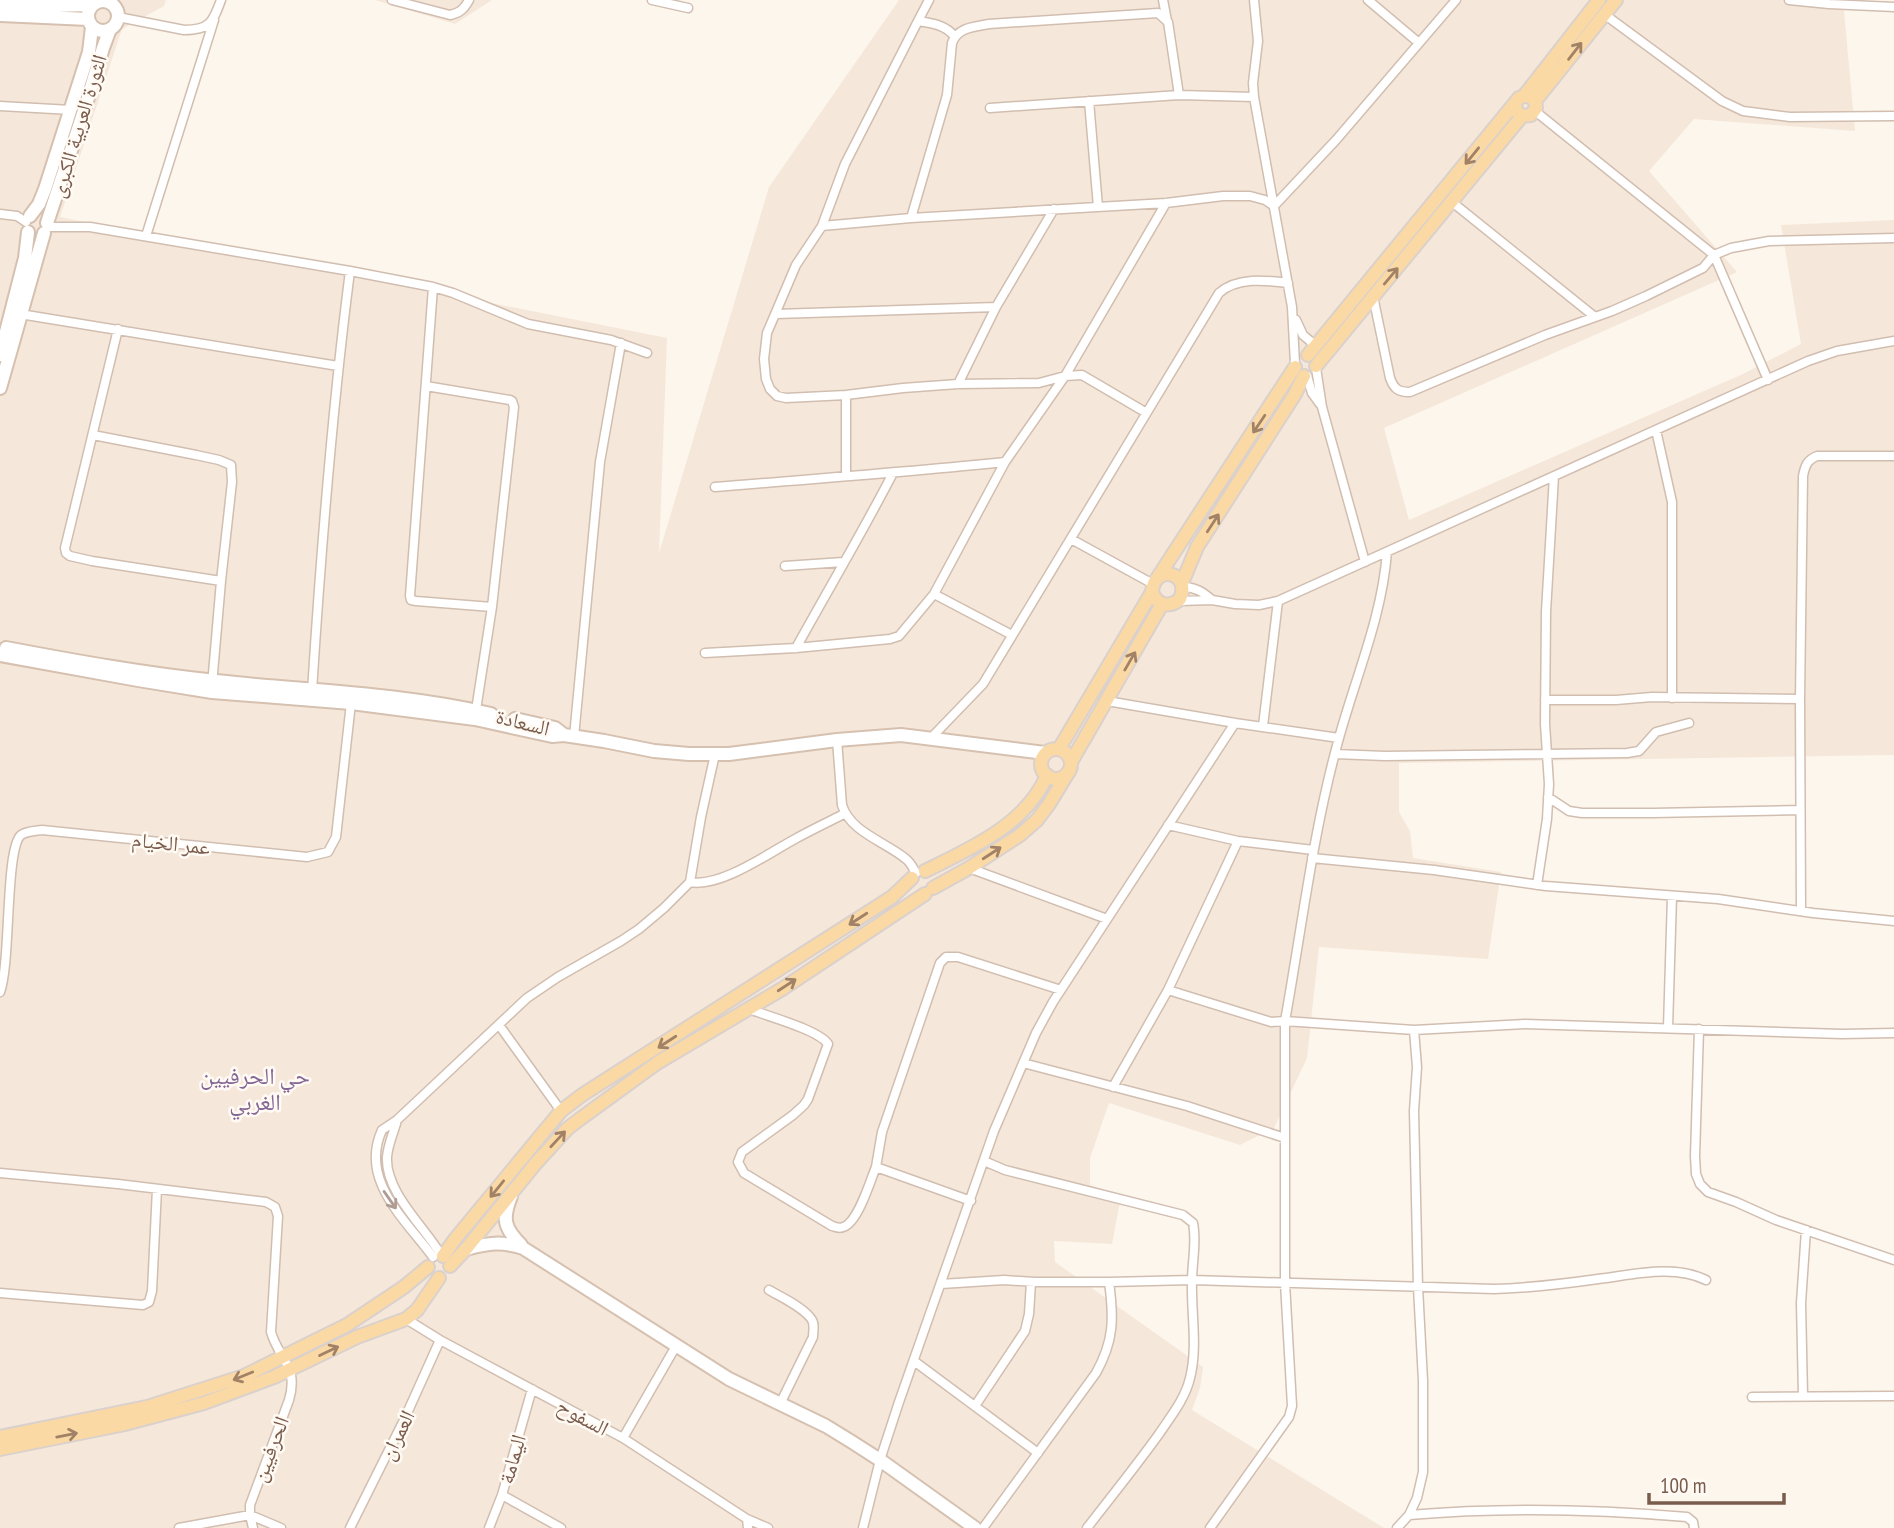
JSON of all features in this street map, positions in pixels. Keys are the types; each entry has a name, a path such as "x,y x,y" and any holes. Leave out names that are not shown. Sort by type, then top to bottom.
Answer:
{"main road":[{"path":"1527,103 1516,111 1522,116 1452,202 1306,370 1155,585 1158,601 1162,604 1179,601 1197,547 1295,394 1306,370 1301,356 1312,350 1527,103 1597,5 1616,0"},
{"path":"1059,749 1161,575 1176,576 1183,585"},
{"path":"0,1437 147,1407 244,1376 347,1325 399,1291 439,1260 466,1249 536,1163 567,1129 580,1119 657,1063 749,1009 1020,835 1037,820 1049,804 1162,604"},
{"path":"1059,749 1067,754 1070,767 1066,775 1056,779 1043,771 1043,758 1050,750 1059,749"},
{"path":"0,1449 125,1424 213,1399 290,1369 357,1337 406,1319 416,1310 439,1278 430,1274 439,1260 561,1111 892,897 918,874 960,854 997,831 1023,812 1047,775"},
{"path":"918,874 912,888 918,893 929,891"},
{"path":"918,874 933,878 929,891"},
{"path":"399,1291 415,1298 416,1310"},
{"path":"399,1291 392,1303 399,1316 406,1319"}],"street":[{"path":"146,236 220,0"},
{"path":"392,0 450,15 465,8 469,0"},
{"path":"652,0 688,8"},
{"path":"929,0 845,164 822,226 796,265 767,334 764,359 770,389 777,396 786,398 958,384 1039,383 1065,376 1082,375 1145,412"},
{"path":"1163,0 1179,95"},
{"path":"1254,0 1258,41 1254,97 1292,307 1312,393 1322,407 1365,562"},
{"path":"1368,0 1419,43"},
{"path":"1274,206 1336,140 1457,0"},
{"path":"1789,0 1894,6"},
{"path":"90,23 88,12 96,2"},
{"path":"0,4 45,6 108,2 119,10 184,30 202,27 214,20"},
{"path":"1597,5 1722,101 1743,111 1790,117 1894,116"},
{"path":"0,15 90,23 100,31 110,29 117,22 119,10"},
{"path":"911,218 947,95 952,43 966,28 989,24 1157,13 1168,22"},
{"path":"918,21 936,24 955,37"},
{"name":"الثورة العربية الكبرى","path":"0,355 25,258 28,223 45,189 89,52 90,23"},
{"name":"الثورة العربية الكبرى","path":"0,388 46,228 110,29"},
{"path":"989,108 1179,95 1254,97"},
{"path":"1089,101 1098,207"},
{"path":"1527,103 1714,255 1768,380"},
{"path":"0,106 71,110"},
{"path":"822,226 1166,203 1223,196 1250,196 1274,206"},
{"path":"1452,202 1595,317"},
{"path":"705,653 796,648 899,636 934,594 1004,462 1065,376 1166,203"},
{"path":"958,384 996,307 1054,209"},
{"path":"0,214 17,216 28,223 34,236 46,228 90,228 433,287 528,324 621,343 647,353"},
{"path":"28,223 33,214 41,215 46,228"},
{"path":"1373,296 1393,387 1410,392 1646,296 1703,268 1714,255 1731,248 1769,241 1894,238"},
{"path":"312,691 318,588 338,366 350,271"},
{"path":"930,739 983,684 1219,293 1226,286 1238,283 1288,283"},
{"path":"433,287 410,596 411,600 492,607"},
{"path":"776,314 996,307"},
{"path":"1292,307 1312,350"},
{"path":"20,314 338,366"},
{"path":"118,329 65,548 66,553 92,561 221,581"},
{"path":"1179,601 1212,600 1259,605 1278,601 1808,361 1837,351 1894,341"},
{"path":"621,343 600,462 569,736 654,751 715,754 901,735 1017,750 1043,758"},
{"path":"426,386 512,401 514,407 492,607 476,710"},
{"path":"846,395 846,475"},
{"path":"1656,430 1672,502 1672,698"},
{"path":"93,435 196,455 231,465 232,482 212,686"},
{"path":"1801,911 1803,476 1806,465 1811,458 1817,456 1894,456"},
{"path":"715,487 846,475 893,474 1004,462"},
{"path":"796,648 893,474"},
{"path":"1537,885 1548,797 1546,612 1554,476"},
{"path":"1071,539 1155,585"},
{"path":"1210,1528 1289,1417 1292,1406 1285,1283 1285,1021 1313,854 1339,738 1380,604 1387,552"},
{"path":"785,566 843,562"},
{"path":"1183,585 1205,593 1212,600"},
{"path":"934,594 1012,635"},
{"path":"1263,726 1278,601"},
{"name":"السعادة","path":"0,646 212,686 475,719 552,736 569,736"},
{"name":"السعادة","path":"0,655 138,680 394,698 476,710 555,728 569,736"},
{"path":"1545,700 1800,699"},
{"path":"1107,701 1339,738"},
{"name":"عمر الخيام","path":"0,992 6,954 12,860 17,841 22,834 42,830 307,857 328,852 336,837 351,703"},
{"path":"863,1528 880,1460 914,1361 984,1161 1036,1032 1235,723"},
{"path":"1335,754 1385,756 1627,753 1639,751 1656,732 1689,723"},
{"path":"837,740 844,814 855,825 909,861 918,874"},
{"path":"439,1260 431,1238 396,1190 388,1174 388,1148 397,1120 527,998 639,929 690,882 715,754"},
{"path":"1548,797 1569,811 1582,813 1800,810"},
{"path":"690,882 703,884 758,861 844,814"},
{"path":"1168,825 1313,854 1537,885 1718,899 1894,921"},
{"path":"1114,1087 1168,990 1238,841"},
{"path":"969,868 1107,919"},
{"path":"1668,1028 1672,896"},
{"path":"749,1009 814,1033 828,1044 808,1099 793,1115 742,1152 738,1162 744,1173 832,1226 843,1228 852,1221 876,1167 882,1132 940,963 946,957 958,957 1061,990"},
{"path":"1168,990 1271,1022 1414,1030 1525,1024 1842,1034 1894,1033"},
{"path":"499,1025 561,1111"},
{"path":"1699,1029 1695,1156 1696,1174 1700,1184 1708,1192 1776,1220 1894,1260"},
{"path":"1397,1528 1409,1515 1417,1498 1423,1472 1415,1111 1417,1067 1414,1030"},
{"path":"1023,1063 1187,1106 1285,1138"},
{"path":"984,1161 1017,1173 1183,1215 1193,1223 1192,1368 1183,1398 1087,1528"},
{"path":"876,1167 971,1201"},
{"path":"0,1173 266,1202 275,1207 278,1216 271,1332 290,1369"},
{"path":"0,1293 143,1305 149,1302 152,1291 157,1189"},
{"path":"514,1191 505,1212 505,1221 511,1234 523,1248"},
{"path":"1803,1396 1801,1303 1806,1230"},
{"path":"466,1249 495,1242 523,1248 729,1378 825,1426 880,1460 975,1528"},
{"path":"942,1284 1003,1280 1192,1280 1523,1288 1663,1272 1689,1273 1706,1280"},
{"path":"975,1406 1025,1331 1031,1282"},
{"path":"983,1528 1105,1357 1112,1330 1109,1282"},
{"path":"769,1290 809,1316 814,1325 813,1336 780,1404"},
{"name":"السفوح","path":"406,1319 531,1390 623,1438 747,1523 768,1528"},
{"name":"العمران","path":"350,1528 440,1340"},
{"path":"623,1438 676,1346"},
{"path":"914,1361 1038,1453"},
{"name":"الحرفيين","path":"253,1528 250,1505 291,1394 290,1369"},
{"name":"اليمامة","path":"489,1528 502,1495 531,1390"},
{"path":"1752,1396 1894,1396"},
{"path":"502,1495 561,1528"},
{"path":"1409,1515 1504,1510 1629,1513 1687,1517 1693,1522 1694,1528"},
{"path":"179,1528 250,1516 281,1528"}],"shaded area":[{"path":"0,0 166,0 164,6 122,29 60,217 667,338 659,553 769,187 899,0 1843,0 1855,131 1694,119 1649,171 1737,272 1384,428 1409,520 1743,374 1801,344 1781,225 1894,220 1894,755 1399,763 1399,812 1410,831 1413,858 1501,872 1488,959 1319,947 1307,1058 1274,1128 1240,1145 1109,1103 1090,1158 1090,1185 1121,1196 1112,1244 1054,1241 1055,1262 1203,1367 1200,1388 1192,1410 1384,1528 0,1528"},
{"path":"375,0 492,0 455,24"}],"district":[{"name":"حي الحرفيين الغربي","path":"255,1088"}]}
